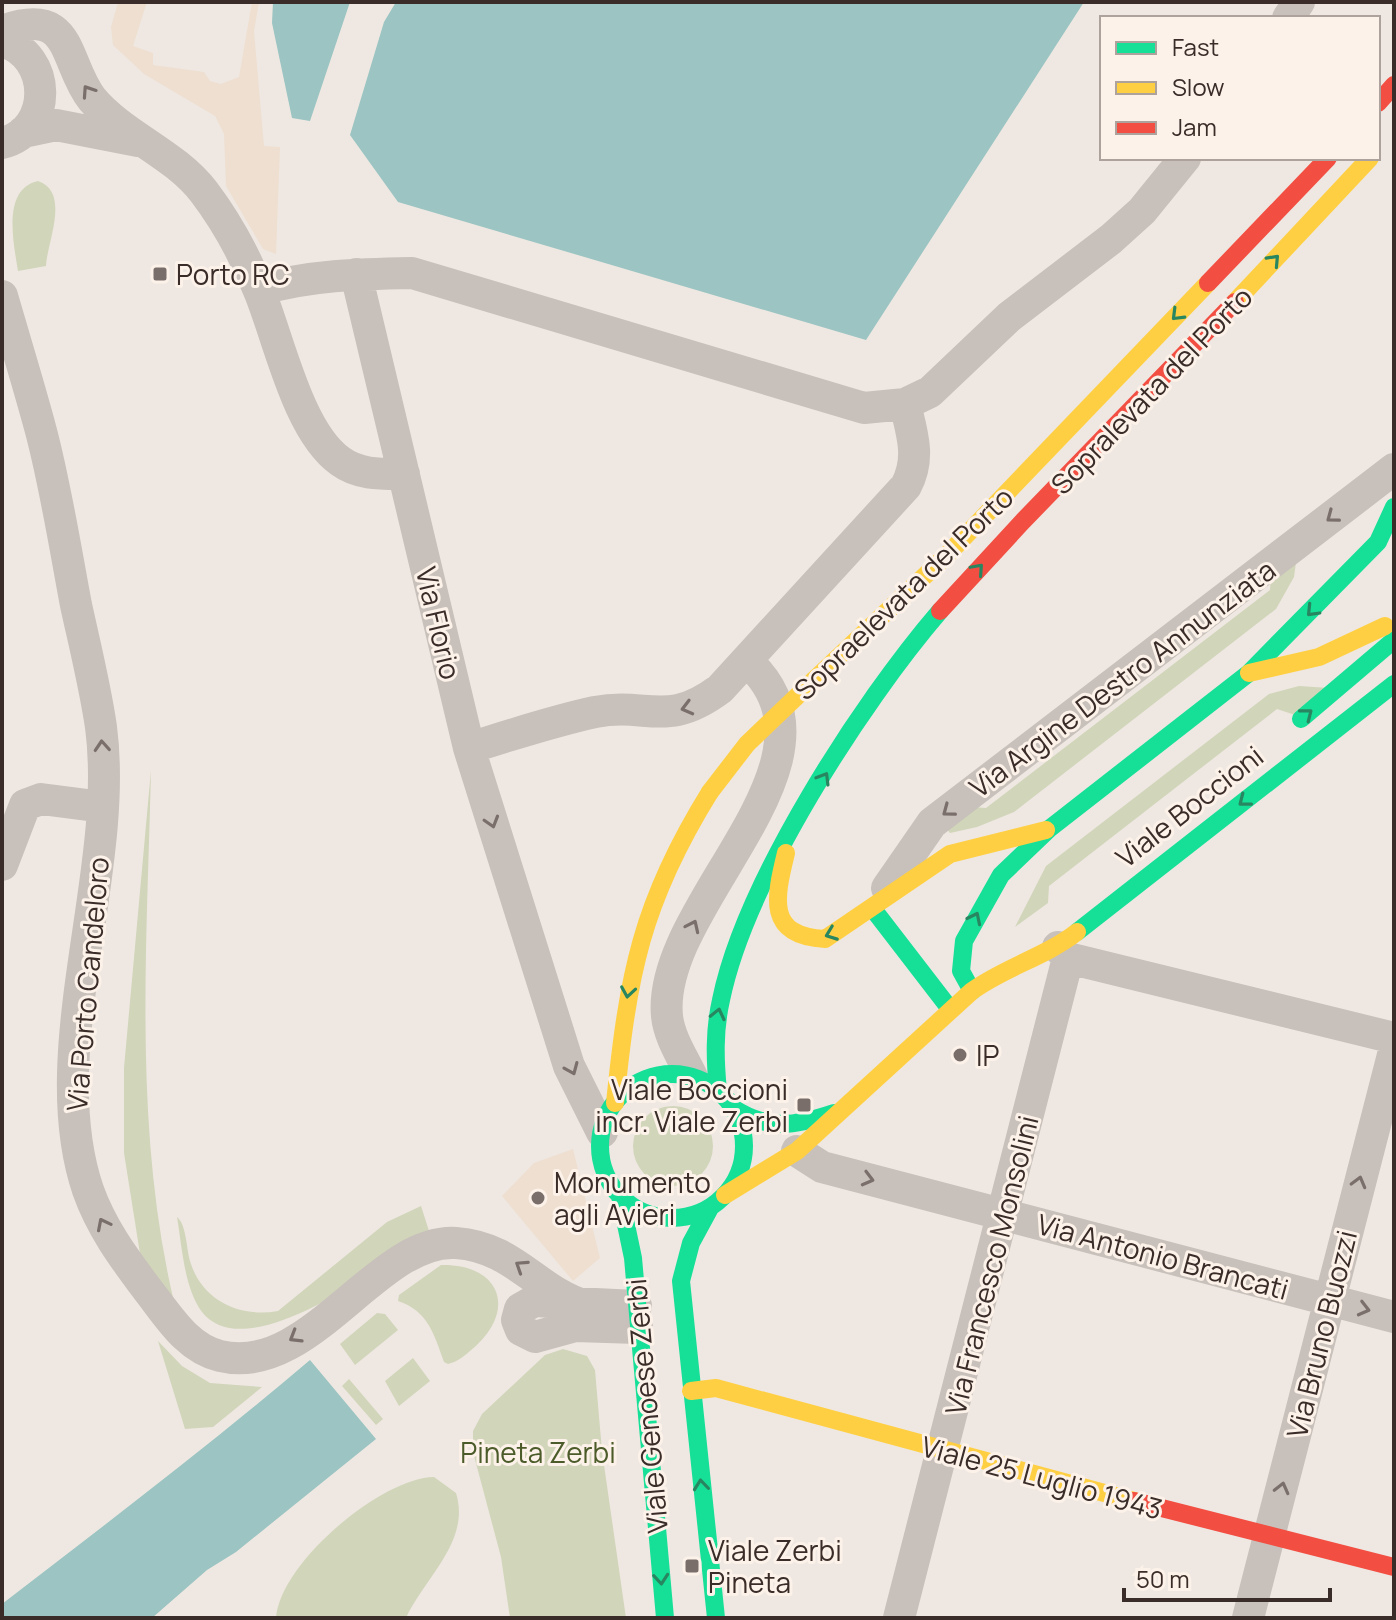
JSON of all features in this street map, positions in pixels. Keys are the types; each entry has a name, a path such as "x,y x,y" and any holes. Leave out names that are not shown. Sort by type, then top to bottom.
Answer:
{"main road":[{"path":"1380,101 1394,85"},
{"name":"Sopraelevata del Porto","path":"615,1103 627,993 636,954 668,868 710,792 747,744 948,554 1326,160"},
{"name":"Sopralevata del Porto","path":"705,1084 716,1015 738,944 762,887 792,830 876,694 930,624 993,552 1186,355 1368,160"},
{"name":"Via Argine Destro Annunziata","path":"972,991 961,971 964,941 1001,875 1049,829 1249,673 1378,542 1394,507"},
{"path":"1249,673 1306,662 1356,645 1394,620"},
{"name":"Viale Boccioni","path":"1283,733 1394,640"},
{"name":"Viale Boccioni","path":"990,978 1063,952 1380,710 1394,684"},
{"name":"Via Argine Destro Annunziata","path":"792,830 775,901 784,924 803,937 825,939 950,854 1049,829"},
{"path":"873,909 950,1009"},
{"name":"Viale Boccioni","path":"725,1195 797,1151 950,1009 990,978 1019,946"},
{"path":"602,1132 615,1103 643,1080 675,1074 705,1084"},
{"name":"Viale Genoese Zerbi","path":"705,1084 733,1108 744,1147 736,1180 710,1208 693,1235 681,1281 716,1618"},
{"name":"Viale Boccioni","path":"733,1108 762,1126 776,1128 791,1127 840,1111"},
{"name":"Viale Genoese Zerbi","path":"602,1132 602,1163 620,1196 629,1227 665,1618"},
{"name":"Viale Genoese Zerbi","path":"620,1196 632,1206 660,1217 693,1215 710,1208"},
{"name":"Viale 25 Luglio 1943","path":"691,1391 716,1388 944,1452 1394,1567"}],"street":[{"path":"2,31 25,24 54,31 72,54 83,87 91,97 145,143 187,173 203,191 259,290 304,409 321,442 340,462 367,474 404,474"},
{"path":"2,41 23,51 35,66 41,83 38,110 8,141"},
{"path":"8,141 56,125 145,143"},
{"path":"259,290 285,282 356,274 412,273 864,408 905,404 930,392 1009,317 1111,239 1142,211 1183,160"},
{"name":"Via Florio","path":"356,274 469,748 569,1066 602,1132"},
{"name":"Via Porto Candeloro","path":"2,296 42,434 95,698 103,760 103,807 74,1075 79,1150 87,1187 112,1243 176,1326 194,1345 218,1356 243,1359 268,1353 333,1314 407,1255 444,1243 498,1253 530,1271 560,1297 586,1306"},
{"path":"469,748 601,711 657,714 698,705 748,662 906,486 913,473 916,451 905,404"},
{"name":"Via Argine Destro Annunziata","path":"873,909 932,823 1394,469"},
{"path":"705,1084 669,1028 668,990 697,916 768,786 781,743 773,689 748,662"},
{"path":"2,865 25,805 41,799 103,807"},
{"path":"1063,952 1394,1038"},
{"name":"Via Francesco Monsolini","path":"899,1618 1005,1214 1063,952"},
{"name":"Via Bruno Buozzi","path":"1248,1618 1394,1051"},
{"name":"Via Antonio Brancati","path":"797,1151 822,1167 1394,1317"},
{"path":"534,1301 586,1306 637,1317 575,1326 535,1337 525,1334 518,1325 520,1309 534,1301"}],"green space":[{"path":"38,181 48,187 55,206 46,266 18,271 13,233 14,206 26,186"},
{"path":"1297,555 1294,577 1276,609 1014,812 977,827 950,833 946,828 973,807 986,808 1270,590 1271,573"},
{"path":"1299,686 1329,688 1295,715 1277,709 1049,886 1048,903 1015,927 1046,866 1269,694"},
{"path":"151,770 146,971 148,1104 161,1236 174,1302 141,1260 124,1153 124,1068"},
{"path":"673,1106 688,1109 701,1118 710,1131 713,1146 710,1161 701,1174 688,1183 673,1186 658,1183 645,1174 636,1161 633,1146 636,1131 645,1118 658,1109"},
{"path":"421,1206 430,1234 351,1286 283,1320 251,1328 223,1326 202,1312 191,1291 177,1217 185,1232 191,1264 204,1288 237,1309 264,1313 278,1311 387,1222"},
{"path":"441,1265 479,1273 490,1282 497,1294 498,1307 485,1337 462,1357 448,1364 444,1362 423,1317 398,1301 399,1295"},
{"path":"377,1313 385,1314 398,1330 355,1365 340,1344"},
{"path":"158,1341 182,1366 210,1383 262,1387 213,1427 185,1429"},
{"name":"Pineta Zerbi","path":"563,1349 587,1356 595,1370 602,1451 626,1618 510,1618 501,1557 473,1452 473,1431 482,1414 545,1355"},
{"path":"413,1358 430,1381 399,1406 385,1381"},
{"path":"349,1379 383,1419 376,1425 342,1386"},
{"path":"434,1477 456,1493 459,1510 457,1527 444,1558 406,1618 276,1618 282,1596 295,1573 337,1527 388,1492 412,1481"}],"shaded area":[{"path":"118,2 147,2 133,46 153,53 153,65 204,72 210,81 221,84 239,77 252,2 259,2 254,31 264,146 280,147 276,254 263,249 226,186 224,134 215,116 144,74 113,45 111,27"},
{"path":"573,1149 600,1258 573,1281 502,1196 534,1163"}],"water":[{"path":"273,2 350,2 310,121 292,118 272,23"},
{"path":"396,2 1084,2 866,340 398,202 350,135 384,22"},
{"path":"310,1360 376,1439 236,1552 207,1570 152,1618 2,1618 2,1604"}],"traffic: fast":[{"path":"972,991 961,971 964,941 1001,875 1049,829 1249,673 1378,542 1394,507"},
{"path":"718,1091 716,1046 721,1000 734,953 754,902 780,849 842,743 940,611"},
{"path":"1301,719 1394,640"},
{"path":"1077,932 1394,684"},
{"path":"873,909 950,1009"},
{"path":"672,1074 699,1080 723,1095 738,1119 744,1146 738,1173 723,1197 699,1212 672,1218 645,1212 621,1197 606,1173 600,1146 606,1119 621,1095 645,1080 672,1074"},
{"path":"733,1108 758,1120 782,1124 834,1113"},
{"path":"620,1196 633,1258 665,1618"},
{"path":"710,1208 691,1243 681,1281 716,1618"}],"traffic: slow":[{"path":"1235,302 1368,160"},
{"path":"814,680 948,554 1208,283"},
{"path":"1249,673 1319,657 1385,626"},
{"path":"710,792 747,744 814,680"},
{"path":"615,1103 626,1016 642,941 668,869 710,792"},
{"path":"786,853 779,885 779,912 792,931 825,939 950,854 1046,830"},
{"path":"725,1195 797,1151 972,991 1077,932"},
{"path":"691,1391 716,1388 1134,1501"}],"traffic: jam":[{"path":"1380,101 1394,85"},
{"path":"1208,283 1326,160"},
{"path":"940,611 1235,302"},
{"path":"1134,1501 1394,1567"}],"place":[{"name":"Porto RC","path":"160,274"},
{"name":"IP","path":"960,1055"},
{"name":"Viale Boccioni incr. Viale Zerbi","path":"804,1105"},
{"name":"Monumento agli Avieri","path":"538,1198"},
{"name":"Viale Zerbi Pineta","path":"692,1566"}]}
